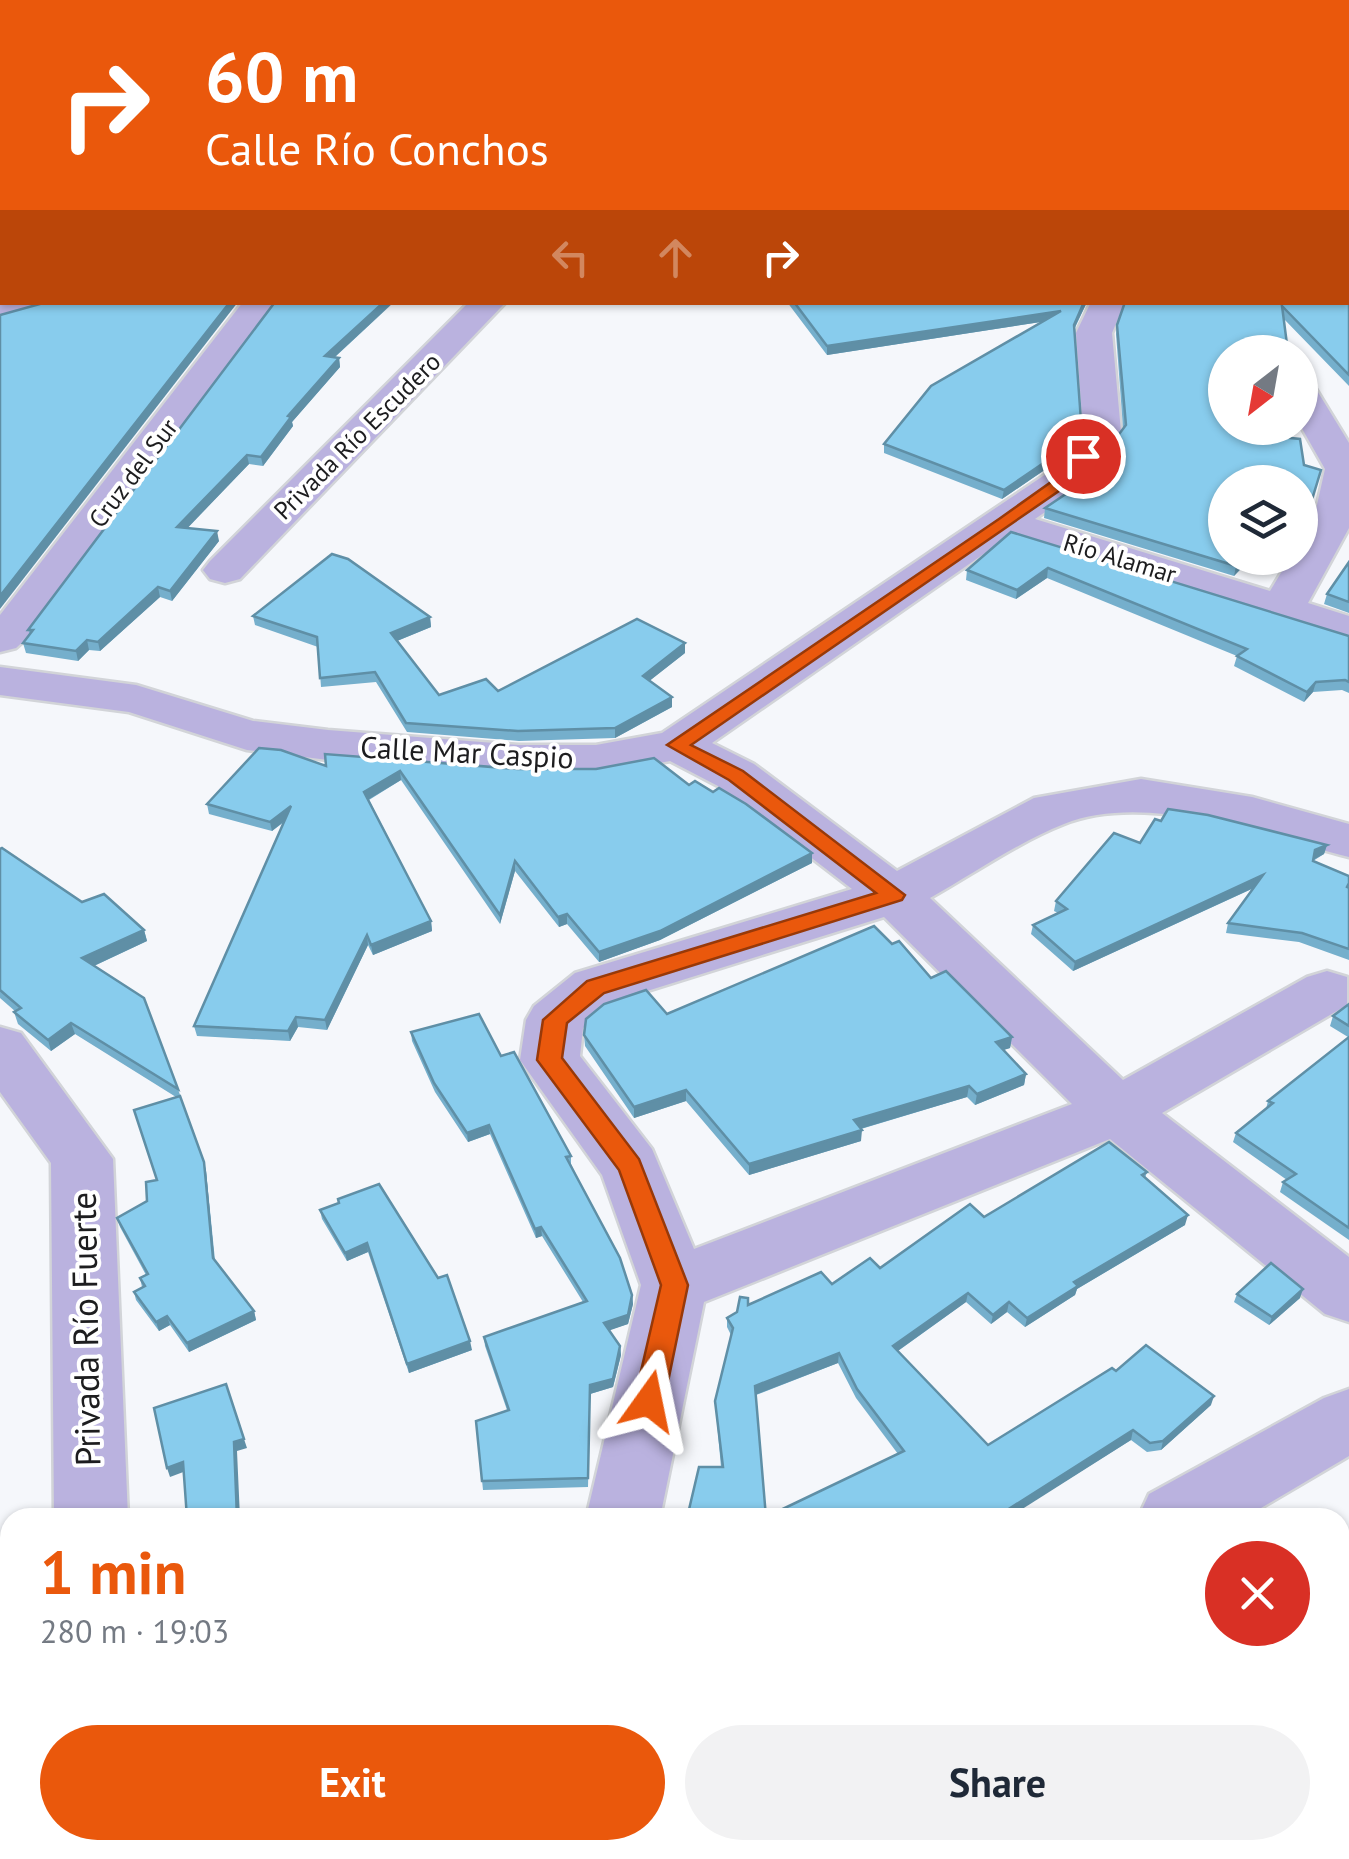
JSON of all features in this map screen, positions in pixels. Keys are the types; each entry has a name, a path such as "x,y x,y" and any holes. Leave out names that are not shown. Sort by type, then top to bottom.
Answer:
{"street":[{"name":"Cruz del Sur","path":"0,638 22,618 259,305"},
{"name":"Privada Río Escudero","path":"225,570 486,305"},
{"path":"1107,305 1094,332 1102,432 1064,480 677,745 736,775 894,895 1117,1111 1349,1295"},
{"path":"1283,608 1336,514 1345,469 1318,423"},
{"name":"Río Alamar","path":"1005,523 1349,630"},
{"name":"Calle Mar Caspio","path":"0,681 136,699 246,735 328,744 519,760 596,760 677,745"},
{"path":"625,1508 674,1285 630,1166 550,1060 555,1020 596,987 894,895 1052,808 1141,795 1252,813 1349,841"},
{"path":"674,1285 1117,1111 1327,991"},
{"name":"Privada Río Fuerte","path":"0,1048 82,1159 91,1508"},
{"path":"1193,1508 1349,1420"}],"building":[{"path":"36,305 228,305 0,596 0,315"},
{"path":"273,305 381,305 325,356 339,358 288,416 291,417 261,457 247,455 177,527 217,531 170,591 158,587 98,642 87,640 76,651 23,643 33,630 28,630"},
{"path":"796,305 1083,305 1074,325 1081,421 1048,460 1004,490 884,444 931,386 1061,311 827,346"},
{"path":"1124,305 1349,305 1349,375 1318,343 1318,335 1310,335 1282,306 1286,335 1208,335 1208,445 1301,445 1304,465 1208,465 1208,557 1045,508 1082,483 1126,425 1117,325"},
{"path":"1011,532 1349,636 1349,682 1316,682 1307,692 1237,656 1247,649 1048,568 1017,590 967,570"},
{"path":"332,554 348,559 430,617 391,633 439,695 486,679 498,691 637,619 685,643 643,676 672,697 615,728 518,731 406,723 375,672 320,678 317,637 253,616"},
{"path":"1349,562 1349,602 1327,594"},
{"path":"259,748 281,750 326,766 325,754 518,769 596,769 654,758 689,785 695,781 713,792 719,788 746,804 812,853 660,931 599,952 567,914 558,917 515,861 500,915 400,771 364,792 431,921 371,945 367,935 325,1020 296,1017 288,1031 194,1026 291,806 270,822 207,804"},
{"path":"1168,809 1327,845 1315,850 1313,861 1349,876 1349,949 1302,933 1228,923 1263,875 1075,962 1033,925 1067,909 1056,901 1114,833 1140,843 1155,819 1161,821"},
{"path":"2,848 82,902 104,894 144,930 82,958 144,998 178,1089 71,1023 48,1040 14,1012 21,1008 0,990"},
{"path":"874,926 892,944 899,941 931,978 946,971 1012,1037 996,1042 1026,1074 977,1094 969,1086 854,1120 862,1130 749,1164 686,1090 634,1107 584,1035 586,1019 604,1004 646,990 667,1014"},
{"path":"1349,1004 1349,1026 1333,1016"},
{"path":"479,1014 501,1056 514,1052 571,1156 566,1157 620,1258 632,1295 628,1315 604,1323 620,1346 613,1379 590,1385 588,1478 482,1481 476,1421 509,1410 484,1337 587,1301 541,1227 535,1229 489,1125 467,1133 434,1083 411,1032"},
{"path":"1349,1037 1349,1228 1283,1182 1296,1174 1236,1133 1273,1103 1268,1101"},
{"path":"180,1096 204,1162 213,1258 254,1311 187,1343 167,1316 156,1322 134,1292 145,1286 140,1278 148,1274 117,1218 147,1201 146,1182 157,1180 134,1110"},
{"path":"1109,1142 1147,1172 1142,1175 1188,1215 1074,1282 1078,1286 1027,1318 1009,1302 993,1315 968,1293 893,1346 988,1445 1112,1368 1116,1371 1146,1345 1214,1396 1163,1441 1150,1443 1133,1430 1010,1508 785,1508 904,1451 857,1389 839,1353 755,1386 765,1508 689,1508 699,1467 723,1467 715,1401 733,1328 727,1318 737,1312 740,1297 748,1298 748,1305 821,1272 832,1284 870,1258 880,1268 970,1204 984,1217"},
{"path":"379,1184 438,1278 447,1275 470,1341 407,1364 367,1243 345,1253 320,1210"},
{"path":"1271,1263 1303,1289 1272,1317 1237,1294"},
{"path":"226,1384 244,1439 234,1442 237,1508 186,1508 183,1462 167,1468 154,1408"}],"route":[{"path":"649,1401 674,1285 630,1166 550,1060 555,1020 596,987 894,895 736,775 677,745 1005,523 1064,480 1083,456"}]}
